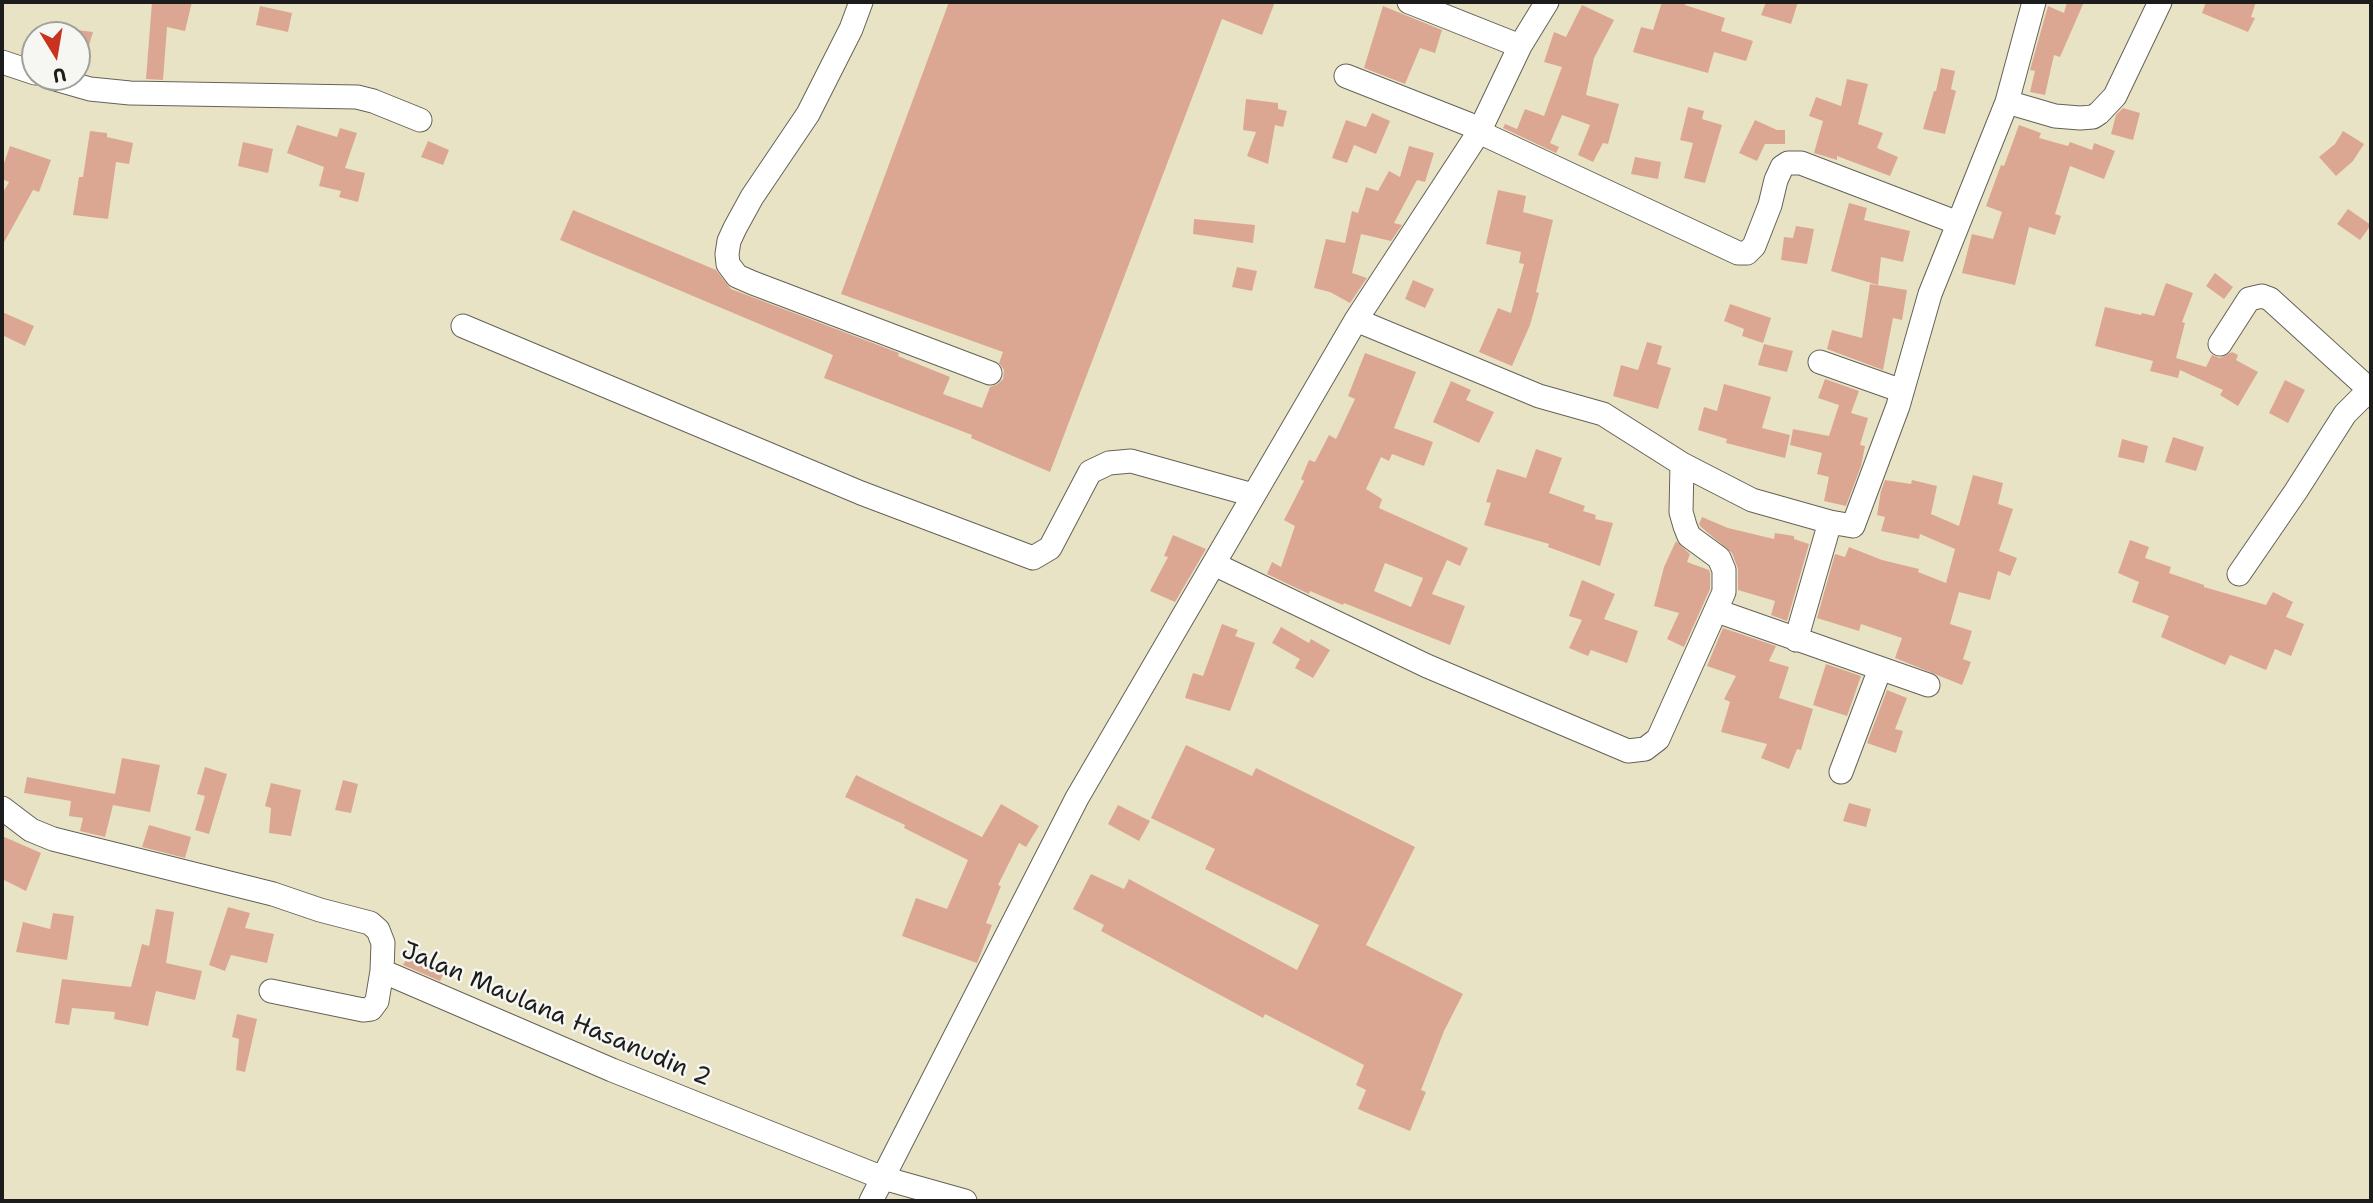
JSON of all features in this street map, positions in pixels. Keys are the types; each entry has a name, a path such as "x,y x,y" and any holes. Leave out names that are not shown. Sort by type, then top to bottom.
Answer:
{"street":[{"path":"861,2 851,29 808,114 752,197 735,228 729,241 728,264 737,276 752,283 990,373"},
{"path":"1409,2 1520,47"},
{"path":"871,1201 1077,798 1356,320 1479,132 1520,47 1547,2"},
{"path":"1356,320 1539,396 1603,414 1682,464 1752,500 1853,526 1902,391 1930,295 2007,102 2034,2"},
{"path":"2007,102 2055,116 2080,118 2099,113 2115,96 2158,2"},
{"path":"2,62 21,68"},
{"path":"1346,76 1406,97 1468,124 1479,132 1738,253 1747,253 1754,246 1767,215 1776,180 1782,167 1788,163 1801,163 1958,222"},
{"path":"91,89 130,93 357,97 373,100 420,120"},
{"path":"2220,344 2249,299 2262,296 2270,299 2371,392 2345,414 2239,574"},
{"path":"463,326 860,493 1033,558 1050,548 1090,472 1108,463 1131,461 1253,495"},
{"path":"1820,362 1902,391"},
{"path":"1214,564 1427,666 1628,751 1645,749 1658,739 1724,592 1724,570 1719,558 1689,536 1685,526 1681,512 1682,464"},
{"path":"1796,640 1830,522"},
{"path":"1717,611 1928,685"},
{"path":"1841,772 1880,669"},
{"name":"Jalan Maulana Hasanudin 2","path":"2,808 31,830 53,839 273,894 370,923 378,930 383,943 382,971 612,1070 883,1178 965,1201"},
{"path":"271,991 363,1010 371,1009 377,1001 382,971"}],"building":[{"path":"152,2 192,2 185,31 167,27 163,80 146,79"},
{"path":"949,2 1275,2 1262,35 1222,19 1050,472 971,438 972,435 824,378 833,355 560,240 573,210 716,270 731,289 899,353 898,356 950,377 943,394 982,408 990,387 1003,379 1004,370 999,363 1003,352 841,294"},
{"path":"1662,2 1686,2 1685,5 1725,18 1721,31 1753,41 1746,61 1714,52 1708,73 1633,52 1641,27 1653,30"},
{"path":"1766,2 1798,2 1791,24 1761,15"},
{"path":"2067,2 2084,2 2060,57 2054,55 2045,95 2030,92 2035,71 2030,70 2048,6 2064,13"},
{"path":"2206,2 2256,2 2251,17 2255,18 2248,32 2202,13"},
{"path":"1582,5 1614,20 1594,58 1586,95 1619,104 1608,144 1603,143 1593,162 1578,155 1590,125 1562,115 1550,143 1559,147 1556,153 1503,128 1505,124 1517,129 1525,109 1544,116 1562,67 1544,62 1554,32 1566,37"},
{"path":"260,6 292,13 288,32 256,25"},
{"path":"1383,6 1442,30 1435,53 1420,48 1405,84 1364,68"},
{"path":"1941,68 1955,71 1951,89 1956,91 1945,134 1923,129"},
{"path":"1847,79 1868,84 1858,124 1883,133 1877,148 1898,157 1890,176 1837,156 1837,160 1814,153 1823,121 1809,116 1816,97 1841,106"},
{"path":"1246,99 1278,103 1278,109 1287,111 1283,127 1275,125 1268,164 1247,156 1256,132 1243,130"},
{"path":"1688,107 1704,111 1702,119 1722,125 1705,183 1684,178 1693,143 1680,140"},
{"path":"2123,108 2140,113 2133,140 2111,134 2116,115"},
{"path":"1372,113 1390,121 1376,154 1354,145 1347,163 1332,158 1346,120 1366,127"},
{"path":"1755,120 1777,130 1785,130 1785,144 1765,144 1757,161 1739,153"},
{"path":"297,125 337,137 340,128 357,133 345,168 365,173 358,202 339,197 341,191 319,186 324,167 287,153"},
{"path":"2019,125 2041,133 2039,138 2068,146 2070,142 2092,150 2094,143 2115,151 2104,179 2070,166 2055,214 2061,216 2055,235 2029,227 2015,285 1962,273 1972,234 1993,239 2002,212 1986,206"},
{"path":"90,131 107,133 107,137 133,143 129,164 116,162 108,219 73,215 79,177 83,177"},
{"path":"2343,131 2364,144 2353,161 2336,176 2319,157 2335,144"},
{"path":"428,141 449,150 443,165 421,157"},
{"path":"243,142 273,149 268,173 238,166"},
{"path":"10,146 51,160 39,192 33,190 2,246 2,194 9,182 2,179 2,169"},
{"path":"1409,146 1434,153 1425,182 1417,180 1394,223 1402,225 1391,241 1361,234 1352,273 1367,278 1350,303 1330,292 1314,288 1326,239 1345,243 1352,211 1358,213 1366,187 1378,191 1389,171 1400,177"},
{"path":"1635,157 1661,162 1658,179 1631,174"},
{"path":"1498,190 1526,196 1523,212 1553,220 1536,292 1539,293 1530,325 1512,366 1479,352 1498,308 1511,313 1524,264 1519,263 1521,252 1486,244"},
{"path":"1849,203 1867,208 1864,220 1910,231 1903,262 1881,257 1878,285 1831,271"},
{"path":"2348,209 2371,225 2360,240 2337,224"},
{"path":"1194,219 1255,225 1253,243 1193,234"},
{"path":"1796,226 1814,229 1807,264 1781,260 1784,237 1793,238"},
{"path":"1237,267 1257,271 1252,291 1232,287"},
{"path":"2215,273 2233,287 2224,299 2206,286"},
{"path":"1413,280 1434,289 1425,308 1405,299"},
{"path":"2166,283 2193,293 2182,322 2185,323 2176,358 2206,367 2212,355 2220,358 2232,352 2238,355 2236,360 2258,372 2238,406 2220,395 2223,390 2180,370 2178,378 2150,371 2153,361 2095,346 2105,307 2154,316"},
{"path":"1870,284 1907,290 1902,320 1893,318 1883,370 1827,349 1832,330 1862,338"},
{"path":"1730,304 1771,318 1763,343 1742,336 1744,329 1724,321"},
{"path":"2,312 34,326 25,346 2,335"},
{"path":"1647,342 1662,346 1657,364 1671,368 1658,409 1613,396 1621,365 1638,370"},
{"path":"1764,344 1793,351 1787,372 1758,365"},
{"path":"1365,353 1416,372 1394,428 1433,442 1424,466 1392,454 1389,461 1381,457 1366,489 1382,499 1379,508 1468,548 1460,566 1447,560 1432,594 1465,606 1450,645 1344,603 1343,605 1310,591 1309,594 1267,574 1272,562 1281,567 1295,526 1284,520 1304,481 1301,479 1309,460 1315,462 1329,435 1336,439 1355,399 1348,396","holes":["1385,563 1423,578 1411,607 1374,591"]},
{"path":"1825,379 1859,391 1851,413 1868,418 1860,445 1865,446 1861,466 1846,506 1824,501 1829,477 1817,474 1822,453 1790,445 1793,429 1829,436 1839,405 1818,398"},
{"path":"2285,380 2305,390 2288,423 2269,413"},
{"path":"1451,381 1471,390 1466,400 1494,412 1479,443 1433,422"},
{"path":"1724,384 1771,397 1762,428 1790,435 1785,458 1726,443 1727,439 1698,430 1704,407 1717,411"},
{"path":"2173,437 2204,447 2196,471 2165,462"},
{"path":"2122,439 2148,446 2144,463 2118,457"},
{"path":"1536,449 1562,458 1549,493 1585,506 1583,511 1596,515 1595,519 1613,523 1600,566 1548,547 1549,544 1484,525 1491,503 1486,502 1497,469 1526,478"},
{"path":"1973,475 2003,483 1998,504 2013,509 1999,551 2017,558 2010,576 1998,571 1990,600 1959,592 1950,624 1972,631 1963,659 1971,662 1962,685 1895,658 1902,638 1861,624 1859,631 1817,618 1835,554 1845,557 1849,547 1882,560 1919,569 1918,572 1946,583 1955,549 1920,534 1919,539 1881,531 1885,517 1877,515 1881,491 1885,480 1911,484 1912,480 1937,486 1931,514 1959,526"},
{"path":"1702,517 1728,528 1774,539 1775,533 1794,536 1794,539 1809,544 1787,621 1771,615 1775,601 1738,590 1738,569 1732,553 1701,527 1699,524"},
{"path":"1173,535 1206,549 1175,602 1150,591 1168,557 1164,556"},
{"path":"2130,540 2149,547 2145,558 2171,567 2169,573 2204,587 2266,605 2273,592 2293,602 2286,617 2304,624 2291,656 2275,649 2266,670 2230,655 2225,665 2161,637 2169,616 2132,602 2139,582 2118,573"},
{"path":"1676,541 1690,554 1687,562 1709,570 1710,573 1710,589 1684,647 1667,639 1679,613 1654,606 1664,567"},
{"path":"1582,580 1615,594 1604,619 1638,631 1627,663 1591,650 1588,656 1569,648 1582,620 1569,616"},
{"path":"1222,624 1238,630 1235,636 1255,643 1230,711 1185,698 1193,673 1203,676"},
{"path":"1281,627 1309,643 1311,639 1330,650 1313,678 1295,668 1300,659 1272,643"},
{"path":"1723,628 1776,646 1769,661 1789,667 1779,698 1813,709 1801,750 1797,749 1789,769 1761,758 1767,744 1721,732 1730,702 1724,699 1736,676 1707,666"},
{"path":"1826,664 1861,676 1847,716 1813,705"},
{"path":"1887,690 1907,698 1895,729 1903,731 1896,753 1867,743"},
{"path":"1186,745 1252,776 1256,768 1415,847 1366,945 1463,994 1444,1031 1421,1090 1426,1092 1410,1131 1358,1109 1366,1090 1356,1085 1364,1065 1265,1014 1263,1018 1101,931 1104,925 1073,909 1091,874 1124,889 1129,879 1297,970 1319,925 1205,869 1215,849 1151,818"},
{"path":"122,758 160,765 150,812 113,805 105,837 80,831 83,818 69,816 71,801 24,793 27,777 115,794"},
{"path":"205,767 227,774 209,834 195,830 205,796 197,794"},
{"path":"856,775 982,837 1001,804 1039,826 1026,847 1019,843 998,885 1001,886 986,923 992,925 977,963 902,936 916,898 947,909 968,860 904,828 905,825 845,797"},
{"path":"343,780 358,784 351,813 335,810"},
{"path":"271,783 301,790 291,836 269,833 271,808 265,806"},
{"path":"1849,803 1871,809 1866,827 1843,821"},
{"path":"1118,805 1150,821 1139,841 1108,824"},
{"path":"149,825 191,837 185,858 142,847"},
{"path":"2,836 41,853 26,891 2,879"},
{"path":"228,907 250,913 245,928 274,934 267,963 231,955 225,971 209,965"},
{"path":"156,909 174,912 166,963 202,971 195,1000 156,991 148,1026 114,1019 115,1012 72,1008 69,1025 55,1023 62,979 131,987 142,944 149,946"},
{"path":"53,913 74,916 67,960 16,952 23,922 50,929"},
{"path":"411,951 446,969 440,981 403,965"},
{"path":"237,1014 257,1019 245,1072 236,1070 239,1039 232,1037"}]}
